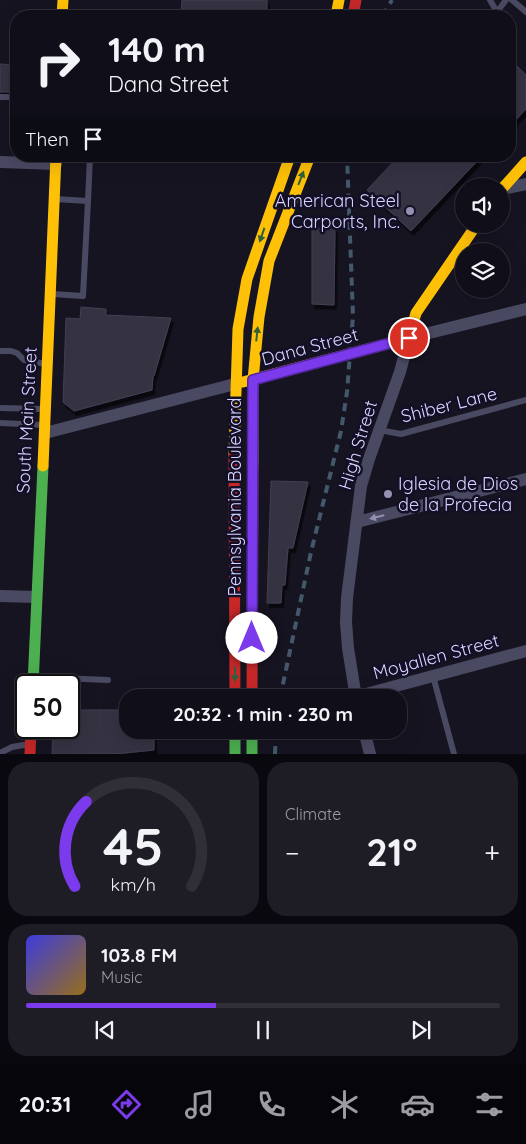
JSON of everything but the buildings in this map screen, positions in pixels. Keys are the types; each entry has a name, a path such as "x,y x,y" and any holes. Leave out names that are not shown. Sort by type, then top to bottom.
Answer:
{"main road":[{"name":"South Main Street","path":"33,674 56,162"},
{"name":"Pennsylvania Boulevard","path":"235,689 235,384 238,329 247,279 288,162"},
{"name":"Pennsylvania Boulevard","path":"252,689 253,380 259,317 269,261 308,162"},
{"path":"510,180 526,162"},
{"name":"High Street","path":"409,338 416,313 471,233"},
{"name":"Dana Street","path":"235,384 409,338"},
{"path":"235,739 235,754"},
{"path":"252,739 252,754"}],"street":[{"path":"510,187 526,184"},
{"name":"Dana Street","path":"409,338 526,309"},
{"name":"High Street","path":"354,689 346,622 347,598 361,486 400,372 409,338"},
{"name":"Dana Street","path":"45,429 235,384"},
{"path":"357,522 526,479"},
{"path":"0,596 36,597"},
{"name":"Moyallen Street","path":"385,689 526,651"},
{"path":"366,739 370,754"}],"lane":[{"path":"512,0 526,12"},
{"path":"50,294 83,296 90,162"},
{"path":"54,199 88,201"},
{"path":"0,351 11,351 17,353 24,360 48,364"},
{"name":"Shiber Lane","path":"379,430 401,434 526,400"},
{"path":"0,408 46,409"},
{"path":"0,423 45,429"},
{"path":"433,676 454,754"},
{"path":"80,680 108,680"},
{"path":"0,753 12,747 30,749"}],"railway":[{"path":"386,10 392,0"},
{"path":"282,689 311,552 341,431 347,392 353,316 347,162"},
{"path":"275,754 276,739"}],"traffic: fast":[{"path":"34,674 43,466"},
{"path":"235,739 235,754"},
{"path":"252,739 252,754"}],"traffic: slow":[{"path":"62,10 63,0"},
{"path":"337,10 339,0"},
{"path":"43,466 56,162"},
{"path":"234,454 238,329 247,279 288,162"},
{"path":"253,464 253,380 259,317 269,261 308,162"},
{"path":"510,180 526,162"},
{"path":"243,382 409,338 416,313 471,233"}],"traffic: jam":[{"path":"354,10 356,0"},
{"path":"234,454 235,689"},
{"path":"252,689 253,464"},
{"path":"30,754 31,739"}],"place":[{"name":"American Steel Carports, Inc.","path":"410,211"},
{"name":"Iglesia de Dios de la Profecia","path":"388,494"}],"route":[{"path":"252,638 253,380 409,338"}]}
